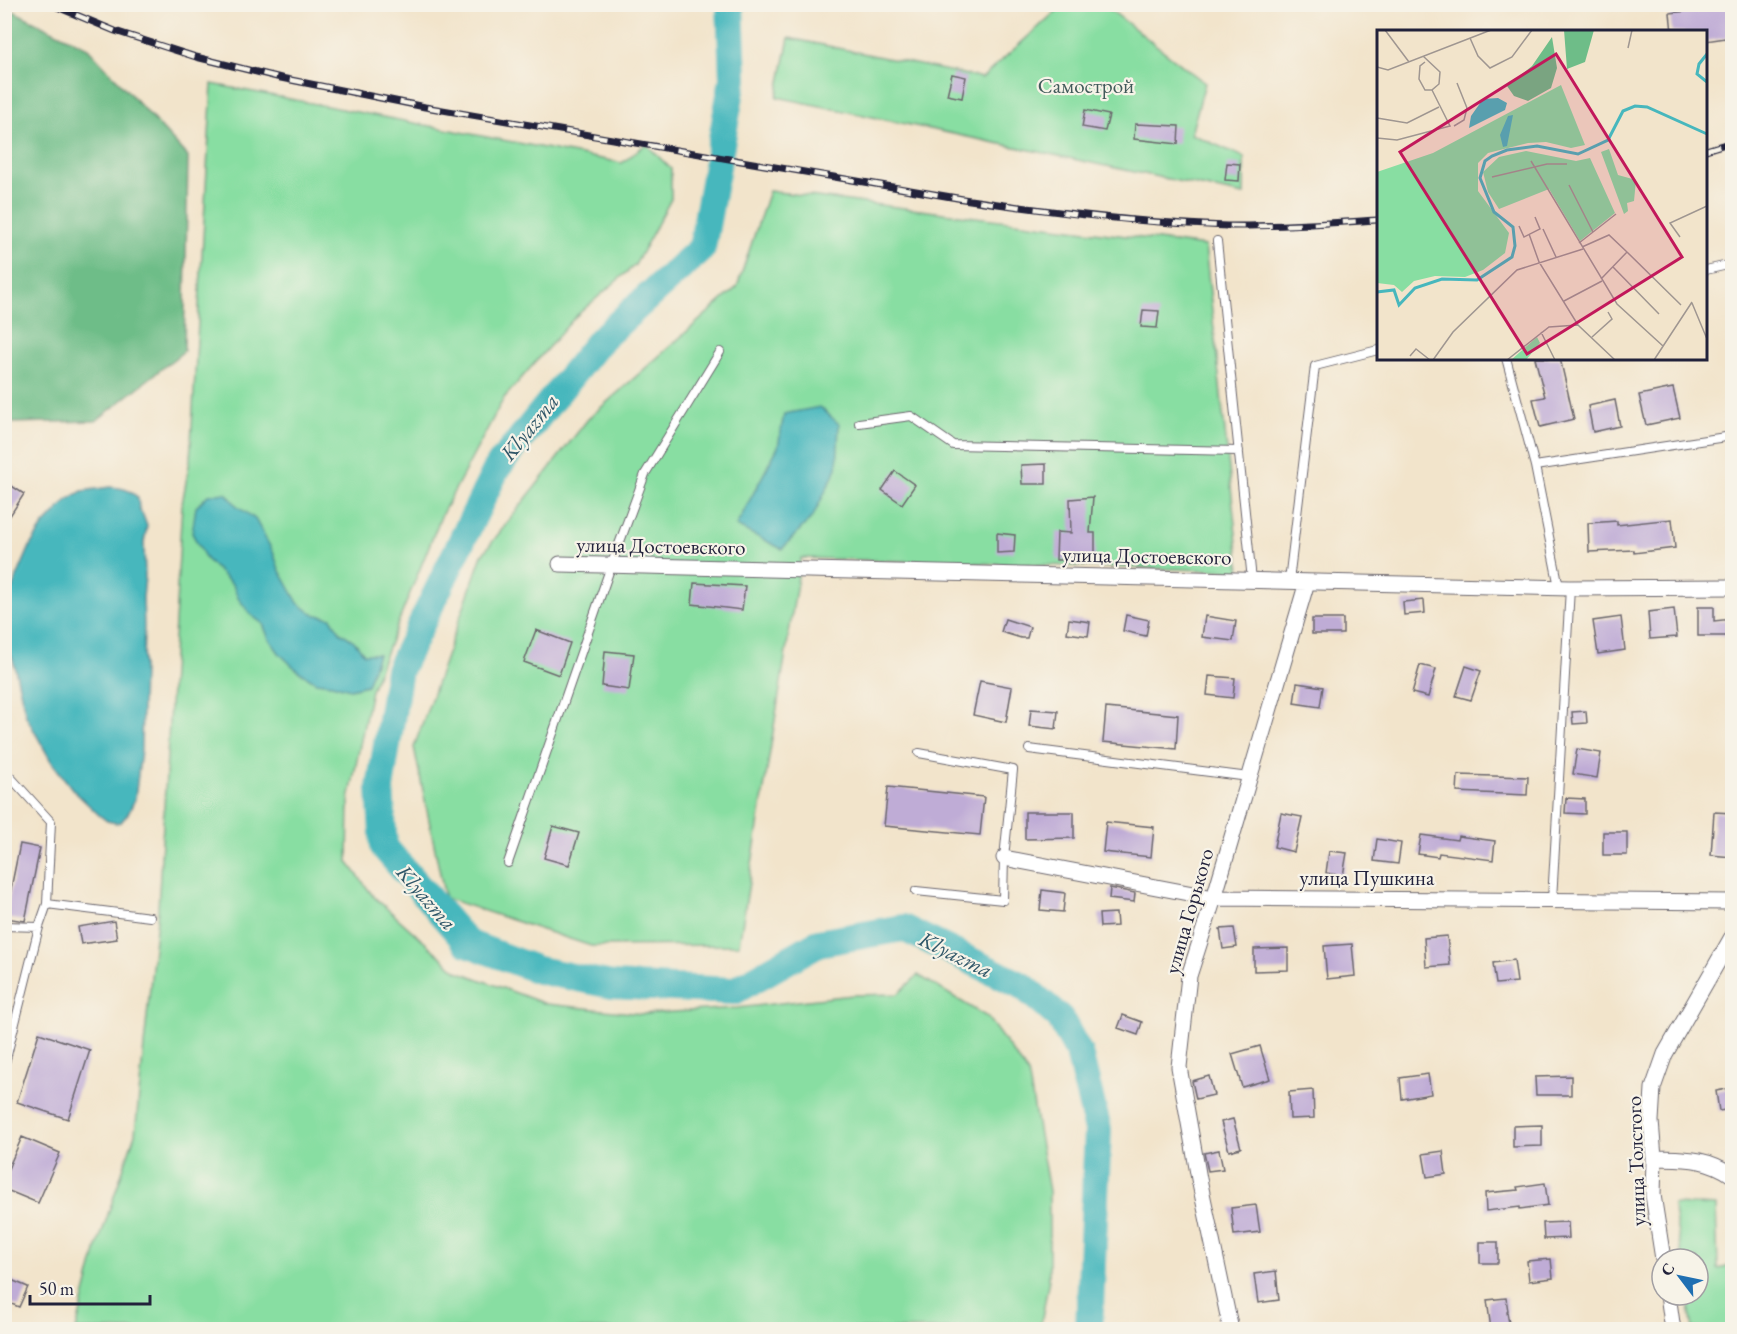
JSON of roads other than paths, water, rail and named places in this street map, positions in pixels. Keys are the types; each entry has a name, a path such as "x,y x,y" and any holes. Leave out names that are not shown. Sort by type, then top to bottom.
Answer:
{"street":[{"name":"улица Достоевского","path":"560,564 1565,588 1732,587"},
{"name":"улица Горького","path":"1231,1329 1199,1179 1179,1067 1189,976 1307,582"},
{"name":"улица Пушкина","path":"1004,858 1214,898 1732,902"},
{"name":"улица Толстого","path":"1661,1247 1653,1195 1654,1158 1651,1121 1653,1088 1665,1053 1732,937"},
{"path":"1654,1158 1695,1159 1719,1166 1732,1175"},
{"path":"1670,1307 1673,1329"}],"lane":[{"path":"1217,241 1252,580"},
{"path":"1707,270 1732,264"},
{"path":"1289,581 1315,366 1377,350"},
{"path":"508,864 645,474 720,352"},
{"path":"1507,360 1565,588 1552,900"},
{"path":"859,423 911,416 953,445 1239,451"},
{"path":"1535,466 1732,436"},
{"path":"1029,749 1249,777"},
{"path":"916,891 1003,900 1004,858 1012,770 919,753"},
{"path":"4,770 51,822 47,904 39,927 4,1067"},
{"path":"47,904 150,916"},
{"path":"4,926 39,927"}],"water":[{"path":"820,407 839,424 837,468 813,516 782,549 736,526 778,447 784,414"},
{"path":"110,487 125,490 138,498 139,509 147,526 144,542 141,750 135,799 128,814 121,822 116,823 107,821 99,815 73,790 51,761 26,716 13,660 4,639 5,605 31,544 43,526 67,500 82,491"},
{"path":"226,493 237,506 255,519 298,603 313,614 331,618 340,632 354,641 364,654 378,654 367,685 350,689 316,682 298,671 280,654 269,639 263,624 251,615 238,598 233,585 206,559 192,533 196,507 208,495"}],"waterway":[{"name":"Klyazma","path":"730,4 733,79 702,248 600,340 497,468 399,670 380,788 384,847 467,943 538,970 612,985 734,991 818,943 903,928 1023,986 1060,1018 1079,1053 1098,1130 1089,1330"}],"railway":[{"path":"50,4 115,31 196,57 281,78 425,107 963,199 1095,216 1194,225 1265,226 1377,220"},
{"path":"1707,150 1732,142"}],"park label":[{"name":"Самострой","path":"1086,86"}]}
